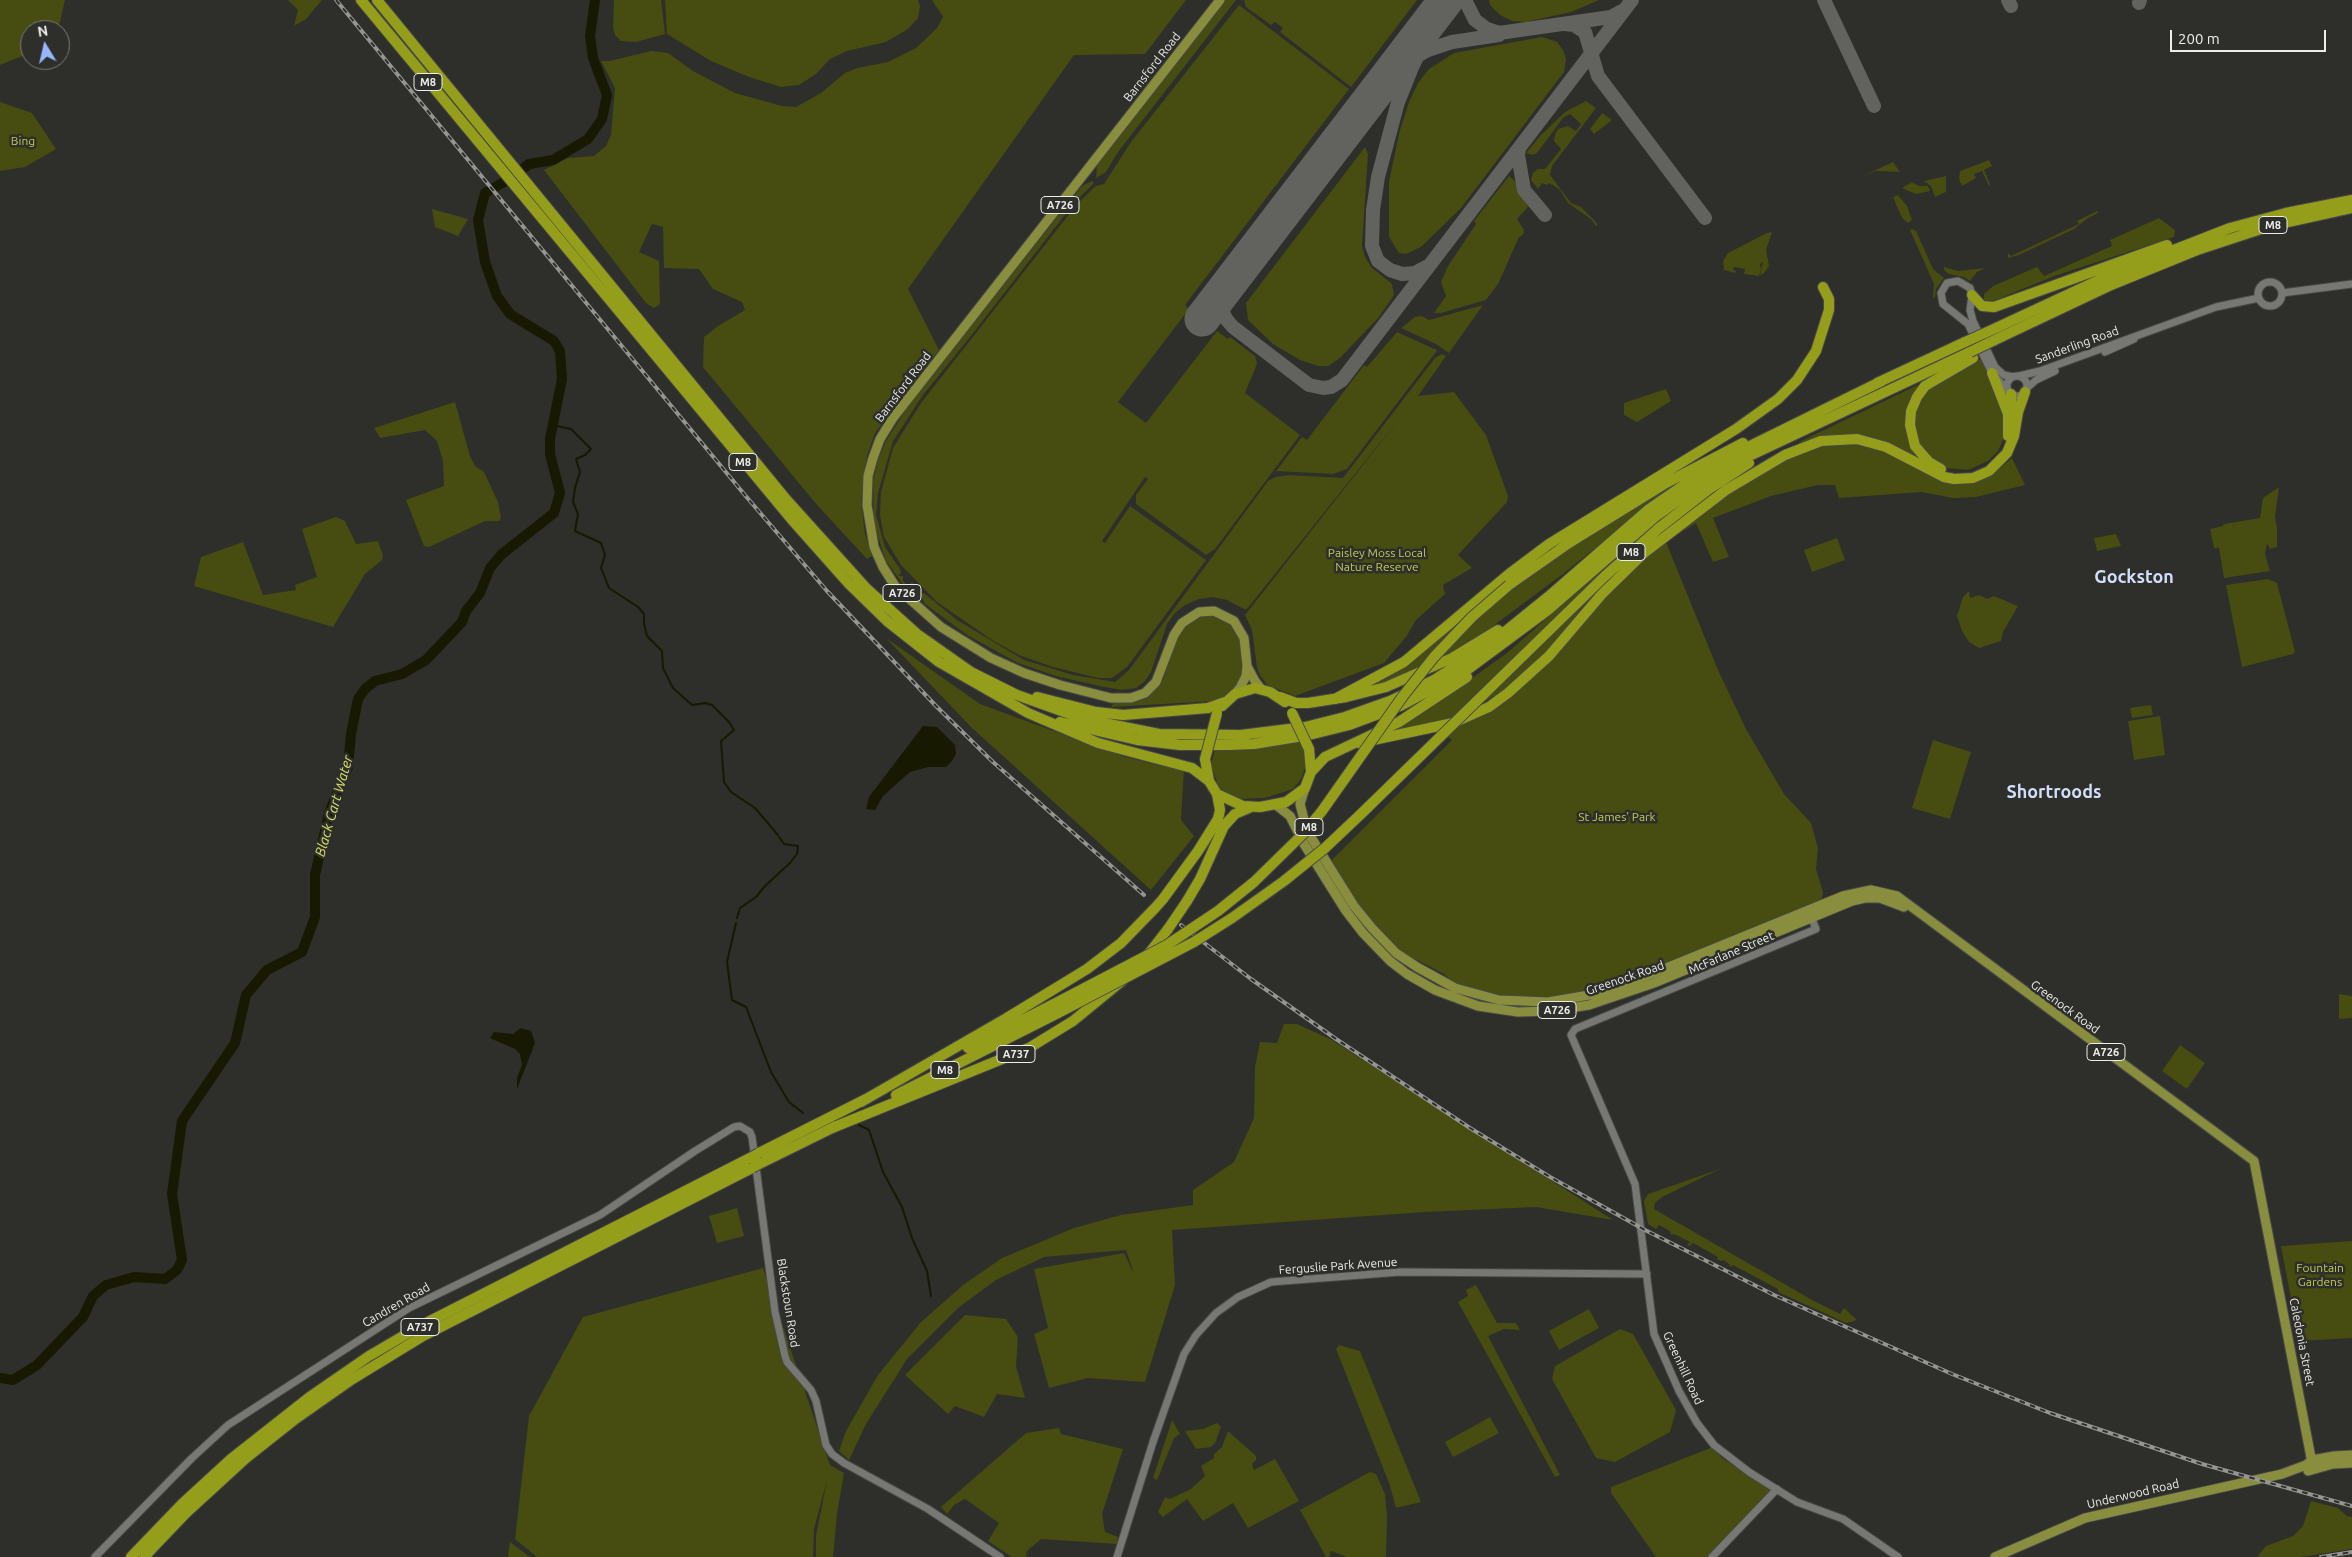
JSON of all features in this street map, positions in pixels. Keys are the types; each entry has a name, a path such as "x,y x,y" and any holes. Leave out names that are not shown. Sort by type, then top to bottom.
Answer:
{"highway":[{"name":"M8","path":"361,0 793,521 849,584 887,621 920,648 959,675 1028,714 1079,736 1137,755 1188,766 1200,772 1209,781"},
{"name":"M8","path":"377,0 834,554 881,603 917,634 953,660 989,681 1067,714 1139,731 1185,736 1218,736 1267,733 1306,727 1345,717 1390,701 1449,671 1516,624 1649,509 1694,478 1738,452 1882,381"},
{"name":"M8","path":"1359,743 1399,722 1442,695 1512,642 1620,545 1680,498 1733,465 1970,351 2112,274 2230,228 2286,213 2352,200"},
{"name":"M8","path":"2000,335 2071,303 2166,253 2270,226 2352,208"},
{"path":"1972,295 1982,306 1994,307 2166,253"},
{"path":"1261,689 1296,702 1335,699 1404,662 1498,582 1542,549 1736,429 1778,399 1797,380 1816,351 1825,328 1829,306 1823,287"},
{"path":"2000,335 1970,351 1930,382 1917,397 1911,411 1910,425 1916,446 1924,458 1940,469 1955,473 1971,472 1984,467 1994,460 2005,445 2010,431 2012,410 2009,393"},
{"name":"M8","path":"832,1128 1055,1009 1167,945 1218,911 1254,882 1303,834 1322,811 1424,668 1462,627 1509,585 1569,542 1699,465 1741,443 1882,381 1970,351"},
{"path":"1992,373 2007,408 2010,431"},
{"path":"1311,772 1325,757 1359,743 1453,723 1490,707 1548,656 1602,594 1644,553 1706,504 1776,460 1821,441 1857,439 1886,447 1937,475 1954,479 1973,478 1989,471 2007,453 2014,436 2018,412 2026,390"},
{"name":"M8","path":"860,1102 1194,942 1232,918 1284,881 1325,848 1605,576 1691,502 1750,462 1826,420"},
{"name":"M8","path":"1335,699 1386,687 1423,672 1465,651 1513,620 1601,550"},
{"name":"M8","path":"997,696 1064,723 1144,741 1215,745 1254,744 1292,738 1349,725 1414,700 1467,670 1548,610"},
{"name":"M8","path":"989,681 1042,699 1109,714 1139,714 1208,708 1225,702"},
{"name":"A726","path":"1217,794 1209,781 1206,760 1217,713 1234,694 1249,689 1261,689"},
{"name":"A726","path":"1280,697 1292,713 1309,749 1311,772 1305,788"},
{"path":"1217,794 1228,801 1250,808 1276,805 1291,800 1305,788"},
{"name":"A737","path":"144,1557 186,1513 246,1458 294,1420 350,1380 423,1336 756,1161 1005,1019 1086,969 1122,943 1163,899 1198,851 1218,819 1220,810 1217,794"},
{"name":"A737","path":"131,1557 182,1504 231,1459 311,1396 368,1356 437,1318 756,1161 832,1128 1010,1057 1073,1021 1114,989 1143,961 1188,901 1224,826 1235,814 1250,808"}],"main road":[{"name":"Barnsford Road","path":"1220,0 893,418 880,439 873,458 867,486 867,512 877,555 891,580 902,593 926,615 967,644 1024,673 1060,685 1111,698 1125,699 1137,697 1149,690 1159,678 1174,635 1182,623 1194,614 1210,610 1228,616 1240,628 1245,643 1247,666 1244,681 1234,694"},
{"name":"Barnsford Road","path":"1247,666 1256,684 1261,689"},
{"name":"Greenock Road","path":"1305,788 1300,804 1307,831 1354,906 1396,953 1416,967 1456,988 1481,996 1518,1002 1548,1002 1595,994 1810,914 1859,900 1880,898 1903,906 1958,943 2254,1161"},
{"name":"Greenock Road","path":"1276,805 1290,816 1304,844 1346,911 1363,933 1390,961 1434,990 1478,1006 1530,1012 1569,1009 1606,1000 1810,914"},
{"name":"Caledonia Street","path":"2254,1161 2312,1464"},
{"path":"2312,1464 2352,1455"},
{"path":"2312,1464 2352,1463"},
{"name":"Underwood Road","path":"1995,1557 2085,1518 2282,1474 2312,1464"}],"street":[{"path":"1955,280 1965,283 1971,289 1971,315 1995,367 2004,375 2016,376 2026,382 2026,390 2020,396 2009,393 1992,373 1968,324 1944,306 1940,295 1944,286 1955,280"},
{"path":"2268,283 2277,285 2282,293 2279,302 2274,306 2264,305 2259,298 2260,289 2268,283"},
{"path":"2282,293 2352,284"},
{"name":"Sanderling Road","path":"2016,376 2040,371 2216,308 2259,298"},
{"name":"Sanderling Road","path":"2026,390 2049,373 2126,344 2143,334"},
{"path":"2009,393 2008,381 2016,376"},
{"name":"McFarlane Street","path":"1572,1032 1816,929 1810,914"},
{"name":"Greenhill Road","path":"1572,1032 1572,1039 1634,1184 1656,1339 1679,1391 1697,1423 1714,1445 1725,1454 1797,1502 1843,1519 1898,1557"},
{"name":"Candren Road","path":"94,1557 192,1458 236,1420 409,1308 600,1215 734,1127 745,1128"},
{"name":"Blackstoun Road","path":"745,1128 752,1137 775,1312 785,1356 787,1362 811,1390 816,1401 826,1446 832,1454 844,1463 928,1509 1000,1557"},
{"name":"Ferguslie Park Avenue","path":"1117,1557 1153,1442 1184,1354 1196,1334 1216,1313 1238,1297 1271,1282 1400,1272 1647,1274"},
{"path":"1712,1557 1777,1488"}],"green space":[{"path":"0,0 65,0 60,20 20,20 20,57 0,65"},
{"path":"288,0 322,0 306,19 294,26 298,10"},
{"path":"614,0 661,0 665,34 636,42 621,41 615,35 613,27"},
{"path":"665,0 918,0 920,6 918,18 908,29 886,42 847,51 830,59 816,74 799,85 781,87 749,77 711,61 667,34"},
{"path":"932,0 1186,0 1145,54 1074,55 908,289 939,350 875,433 867,456 861,501 865,534 872,556 867,559 817,505 703,367 704,337 745,310 742,302 713,289 699,269 664,268 663,227 652,224 639,252 659,261 660,304 654,308 646,303 544,170 568,158 594,156 606,146 611,135 615,88 601,61 610,61 651,51 668,53 693,71 735,93 782,106 796,107 821,93 845,73 857,68 888,62 916,48 937,28 943,17"},
{"path":"1226,0 1236,0 1118,152 1106,172 1096,178 1097,166"},
{"path":"1244,0 1417,0 1351,87 1280,32 1283,28 1275,22 1271,25 1246,7"},
{"path":"1489,0 1599,0 1571,12 1526,22 1512,21 1500,15 1490,5"},
{"path":"1239,5 1349,89 1185,305 1189,309 1118,402 1146,423 1217,331 1228,339 1230,337 1255,356 1257,363 1245,393 1300,435 1215,549 1206,555 1136,504 1136,495 1148,479 1145,477 1102,541 1105,543 1130,506 1206,560 1127,667 1112,678 1098,678 1053,667 1019,655 992,640 937,602 901,565 884,537 880,515 881,492 893,448 921,403 1077,204 1096,186 1104,184 1131,142"},
{"path":"1542,37 1557,42 1563,50 1566,59 1564,72 1461,208 1421,247 1406,254 1399,253 1389,237 1389,181 1400,130 1409,102 1418,83 1429,69 1454,53"},
{"path":"1586,101 1596,108 1552,166 1550,175 1571,203 1581,207 1598,225 1596,226 1591,219 1568,203 1560,190 1553,185 1542,183 1538,189 1531,180 1533,173 1538,169 1545,169 1561,149 1554,141 1558,129 1568,126 1576,131 1581,124 1570,114 1563,118 1537,153 1533,155 1526,153 1540,136 1565,112"},
{"name":"Bing","path":"0,102 32,113 56,149 25,167 0,171"},
{"path":"1602,113 1612,120 1594,134 1590,129"},
{"path":"1365,147 1368,154 1362,246 1365,257 1372,268 1392,284 1394,295 1379,317 1340,358 1328,366 1318,366 1300,360 1273,344 1248,320 1246,303"},
{"path":"1989,160 1992,166 1984,170 1990,184 1989,186 1982,171 1974,174 1976,178 1962,186 1959,179 1960,171"},
{"path":"1893,162 1900,172 1876,171 1863,176"},
{"path":"1509,176 1514,180 1528,207 1517,219 1524,230 1523,235 1519,237 1498,284 1486,300 1441,313 1434,313 1446,296 1441,282 1448,266 1476,224 1474,221"},
{"path":"1946,176 1946,192 1935,197 1931,186 1924,181"},
{"path":"1092,181 1094,183 1075,202 923,395 893,441 878,493 876,515 885,547 900,569 901,573 898,576 903,576 903,581 908,586 912,582 917,588 916,591 905,587 886,561 874,525 873,482 878,460 886,441 907,408 1082,186"},
{"path":"1912,182 1919,186 1928,186 1930,191 1916,194 1902,188"},
{"path":"1898,195 1907,206 1912,220 1908,223 1902,218 1893,197"},
{"path":"432,209 468,219 458,236 435,227"},
{"path":"2097,211 2098,213 2074,229 2019,255 2008,258 2008,253 2011,256 2079,224 2077,221"},
{"path":"2159,218 2175,230 2174,237 2057,275 1993,301 1984,300 1984,294 1993,286 2037,267 2044,276 2112,246 2110,240"},
{"path":"1910,230 1916,231 1933,269 1944,278 1936,289 1935,298 1933,298 1934,284"},
{"path":"1772,232 1766,250 1769,266 1764,273 1760,275 1763,262 1760,264 1759,276 1744,274 1745,269 1734,267 1735,273 1724,270 1723,261 1728,253"},
{"path":"1944,267 1958,271 1985,268 1977,272 1970,281 1964,277 1949,274 1944,270"},
{"path":"1483,305 1449,353 1436,344 1401,328 1415,317 1422,316 1429,320"},
{"path":"1397,332 1437,350 1347,469 1333,474 1276,471 1302,437 1307,440 1364,365 1367,367"},
{"name":"Paisley Moss Local Nature Reserve","path":"1442,354 1446,356 1418,396 1454,392 1486,435 1508,496 1507,502 1458,555 1472,568 1443,585 1445,594 1416,620 1406,637 1384,663 1295,696 1267,685 1260,675 1257,668 1252,630 1245,615 1403,414 1247,609 1227,600 1213,597 1199,599 1185,605 1175,613 1167,624 1151,672 1145,681 1136,688 1122,690 1104,687 1056,676 1018,663 967,635 925,604 920,594 924,593 957,620 1024,660 1073,675 1115,682 1129,670 1268,481 1275,477 1289,475 1343,478 1435,358"},
{"path":"1982,358 2003,404 2006,433 1998,451 1988,461 1968,470 1946,468 1937,464 1916,442 1913,413 1923,392"},
{"path":"1924,382 1907,412 1924,462 1849,435 1822,437 1800,444 1799,442"},
{"path":"1666,389 1671,401 1637,422 1624,415 1624,403"},
{"path":"455,402 470,456 475,466 484,472 498,502 501,518 499,521 485,521 429,547 424,546 406,500 444,486 443,461 437,441 425,430 380,438 374,428"},
{"name":"St James' Park","path":"1860,444 1890,451 1925,473 1951,483 1977,480 1999,469 2012,458 2025,485 1976,497 1953,498 1922,492 1839,498 1835,485 1818,485 1771,496 1713,518 1729,557 1713,562 1696,523 1666,542 1718,670 1746,729 1784,794 1811,823 1818,848 1816,869 1823,892 1822,898 1818,902 1596,991 1537,1000 1489,995 1456,985 1444,974 1415,959 1413,961 1391,944 1363,911 1331,861 1452,740 1448,737 1462,723 1495,706 1653,548 1707,506 1789,456 1813,446"},
{"path":"1676,482 1563,574 1489,629 1442,657 1388,683 1373,686 1373,684 1505,581 1575,544"},
{"path":"2279,487 2275,517 2277,547 2270,549 2267,543 2265,554 2270,571 2224,578 2219,548 2214,548 2210,529 2223,526 2224,524 2260,518 2263,498"},
{"path":"1688,500 1527,659 1612,577 1538,662 1503,692 1451,719 1393,732 1392,729 1440,701 1507,653 1642,535"},
{"path":"336,517 345,521 356,544 378,541 383,556 382,560 365,574 333,627 194,586 201,557 243,542 263,595 296,590 295,585 317,577 302,529"},
{"path":"2116,534 2121,546 2097,551 2094,538"},
{"path":"1837,538 1845,560 1812,572 1804,550"},
{"path":"2268,579 2277,583 2295,652 2242,667 2226,585"},
{"path":"1969,591 1970,598 1979,595 1987,599 1994,596 2018,606 2003,632 2001,641 1979,648 1969,642 1962,631 1957,616 1963,597"},
{"path":"1208,613 1228,619 1241,639 1242,673 1240,684 1227,695 1215,701 1111,707 1115,701 1127,702 1144,699 1154,690 1163,680 1179,632 1187,621"},
{"path":"886,638 980,704 1122,756 1158,765 1184,768 1181,820 1194,836 1151,890 972,728"},
{"path":"2151,705 2153,715 2132,718 2130,708"},
{"path":"2160,716 2165,755 2134,760 2128,721"},
{"path":"1933,740 1971,752 1950,819 1912,808"},
{"path":"1299,742 1304,750 1306,765 1301,779 1293,789 1265,798 1238,799 1225,793 1218,785 1211,764 1215,750"},
{"path":"2339,994 2352,996 2352,1018 2339,1019"},
{"path":"1284,1024 1297,1024 1332,1040 1613,1220 1536,1207 1425,1212 1172,1230 1175,1285 1145,1382 1088,1378 1049,1388 1034,1334 1048,1328 1034,1269 1124,1253 1134,1274 1126,1250 1044,1257 996,1280 958,1308 907,1359 866,1424 849,1460 839,1451 846,1431 878,1375 921,1322 963,1285 1002,1258 1074,1228 1121,1215 1193,1205 1193,1190 1234,1162 1254,1118 1255,1067 1260,1042 1277,1043"},
{"path":"2180,1045 2205,1063 2187,1089 2162,1071"},
{"path":"1720,1169 1662,1197 1655,1203 1654,1209 1814,1301 1840,1314 1844,1308 1856,1319 1855,1321 1846,1323 1778,1292 1778,1289 1733,1265 1731,1267 1728,1263 1717,1259 1718,1257 1693,1243 1690,1246 1687,1245 1690,1242 1674,1234 1671,1235 1670,1231 1659,1225 1656,1229 1648,1224 1644,1201 1648,1194"},
{"path":"737,1208 744,1236 717,1243 709,1216"},
{"name":"Fountain Gardens","path":"2352,1241 2352,1338 2299,1341 2281,1246"},
{"path":"763,1268 830,1465 844,1473 837,1514 833,1557 816,1557 816,1536 827,1480 814,1529 813,1557 537,1557 515,1539 529,1416 583,1317"},
{"path":"1476,1285 1497,1323 1516,1323 1520,1330 1504,1329 1488,1336 1560,1475 1555,1477 1458,1302 1468,1296 1466,1290"},
{"path":"1589,1309 1599,1328 1559,1350 1549,1331"},
{"path":"965,1315 1006,1319 1018,1337 1016,1366 1025,1398 997,1394 984,1417 955,1406 948,1414 905,1375"},
{"path":"1620,1329 1633,1334 1676,1410 1670,1432 1615,1462 1596,1458 1552,1379 1555,1366"},
{"path":"1339,1345 1360,1351 1421,1502 1396,1508 1389,1483 1336,1349"},
{"path":"1490,1417 1499,1433 1453,1457 1445,1442"},
{"path":"1172,1420 1180,1434 1174,1438 1157,1480 1153,1478"},
{"path":"1217,1423 1221,1427 1215,1443 1211,1447 1196,1449 1185,1431 1203,1429"},
{"path":"1059,1428 1061,1434 1123,1449 1102,1514 1105,1532 1118,1537 1117,1544 1041,1539 1026,1552 1027,1557 1012,1557 988,1541 999,1523 965,1499 954,1505 947,1514 941,1507 1026,1433"},
{"path":"1228,1431 1256,1456 1256,1460 1252,1464 1254,1470 1275,1459 1299,1501 1248,1528 1233,1503 1203,1521 1187,1499 1163,1517 1158,1512 1165,1497 1170,1499 1191,1489 1205,1476 1201,1466 1214,1458 1214,1454 1222,1447"},
{"path":"1713,1447 1722,1458 1772,1489 1707,1557 1656,1557 1611,1493 1611,1487"},
{"path":"1370,1472 1376,1474 1385,1494 1387,1517 1386,1557 1347,1557 1331,1551 1329,1557 1326,1557 1300,1510"},
{"path":"2311,1501 2338,1508 2347,1516 2352,1517 2352,1549 2300,1557 2257,1557 2266,1546 2293,1536 2303,1526"},
{"path":"510,1542 530,1557 508,1557"}],"shaded area":[{"path":"923,726 937,727 955,745 956,754 952,761 946,767 928,767 910,772 883,796 875,810 866,809 869,797"},
{"path":"521,1028 531,1031 535,1043 517,1089 517,1078 522,1065 520,1054 515,1049 490,1038 494,1032 513,1034"}],"waterway":[{"name":"Black Cart Water","path":"0,1378 13,1380 37,1365 83,1317 93,1296 106,1285 134,1277 165,1279 177,1270 182,1260 172,1194 182,1121 235,1043 246,995 267,970 302,952 315,917 315,875 329,813 348,767 351,734 358,699 365,689 375,681 402,674 426,660 462,622 466,611 480,593 490,568 502,554 554,513 560,493 550,454 550,439 562,379 560,351 554,341 510,314 497,296 485,262 478,220 485,193 514,176 529,164 553,160 588,139 602,119 607,95 593,58 590,36 595,0"},
{"path":"552,425 571,429 591,449 585,455 576,459 580,472 573,502 578,514 575,531 601,543 605,555 601,568 609,588 638,607 644,614 647,636 662,651 663,668 673,688 692,705 705,703 712,705 729,722 734,730 721,741 724,782 731,792 755,808 778,835"},
{"path":"737,918 740,908 756,897 797,854 798,846 784,844 779,837"},
{"path":"736,923 727,962 732,1000 746,1007 771,1072 789,1102 803,1113"},
{"path":"859,1125 869,1130 883,1172 902,1207 912,1238 927,1271 931,1296"}],"taxiway":[{"path":"1428,266 1415,273 1402,274 1390,270 1378,261 1372,246 1373,210 1378,177 1398,102 1413,65 1446,0"},
{"path":"1465,0 1475,20 1487,29 1499,33 1611,17 1624,10"},
{"path":"1227,286 1223,297 1222,309 1226,319 1233,327 1309,385 1323,388 1331,387 1342,380 1632,0"},
{"path":"1824,0 1874,106"},
{"path":"2008,0 2011,6"},
{"path":"1564,24 1574,25 1585,32 1598,76 1705,218"},
{"path":"1384,81 1405,63 1428,50 1452,42 1499,35"},
{"path":"1519,148 1518,155 1524,190 1545,215"}],"runway":[{"path":"1202,319 1446,0"}],"railway":[{"path":"336,0 744,494 827,591 936,706 993,762 1144,895"},
{"path":"1181,925 1251,979 1336,1039 1470,1128 1550,1177 1645,1230 1774,1295 1952,1374 2050,1413 2202,1464 2352,1506"},
{"path":"2321,1557 2352,1552"}],"district":[{"name":"Gockston","path":"2134,577"},
{"name":"Shortroods","path":"2054,792"}]}
